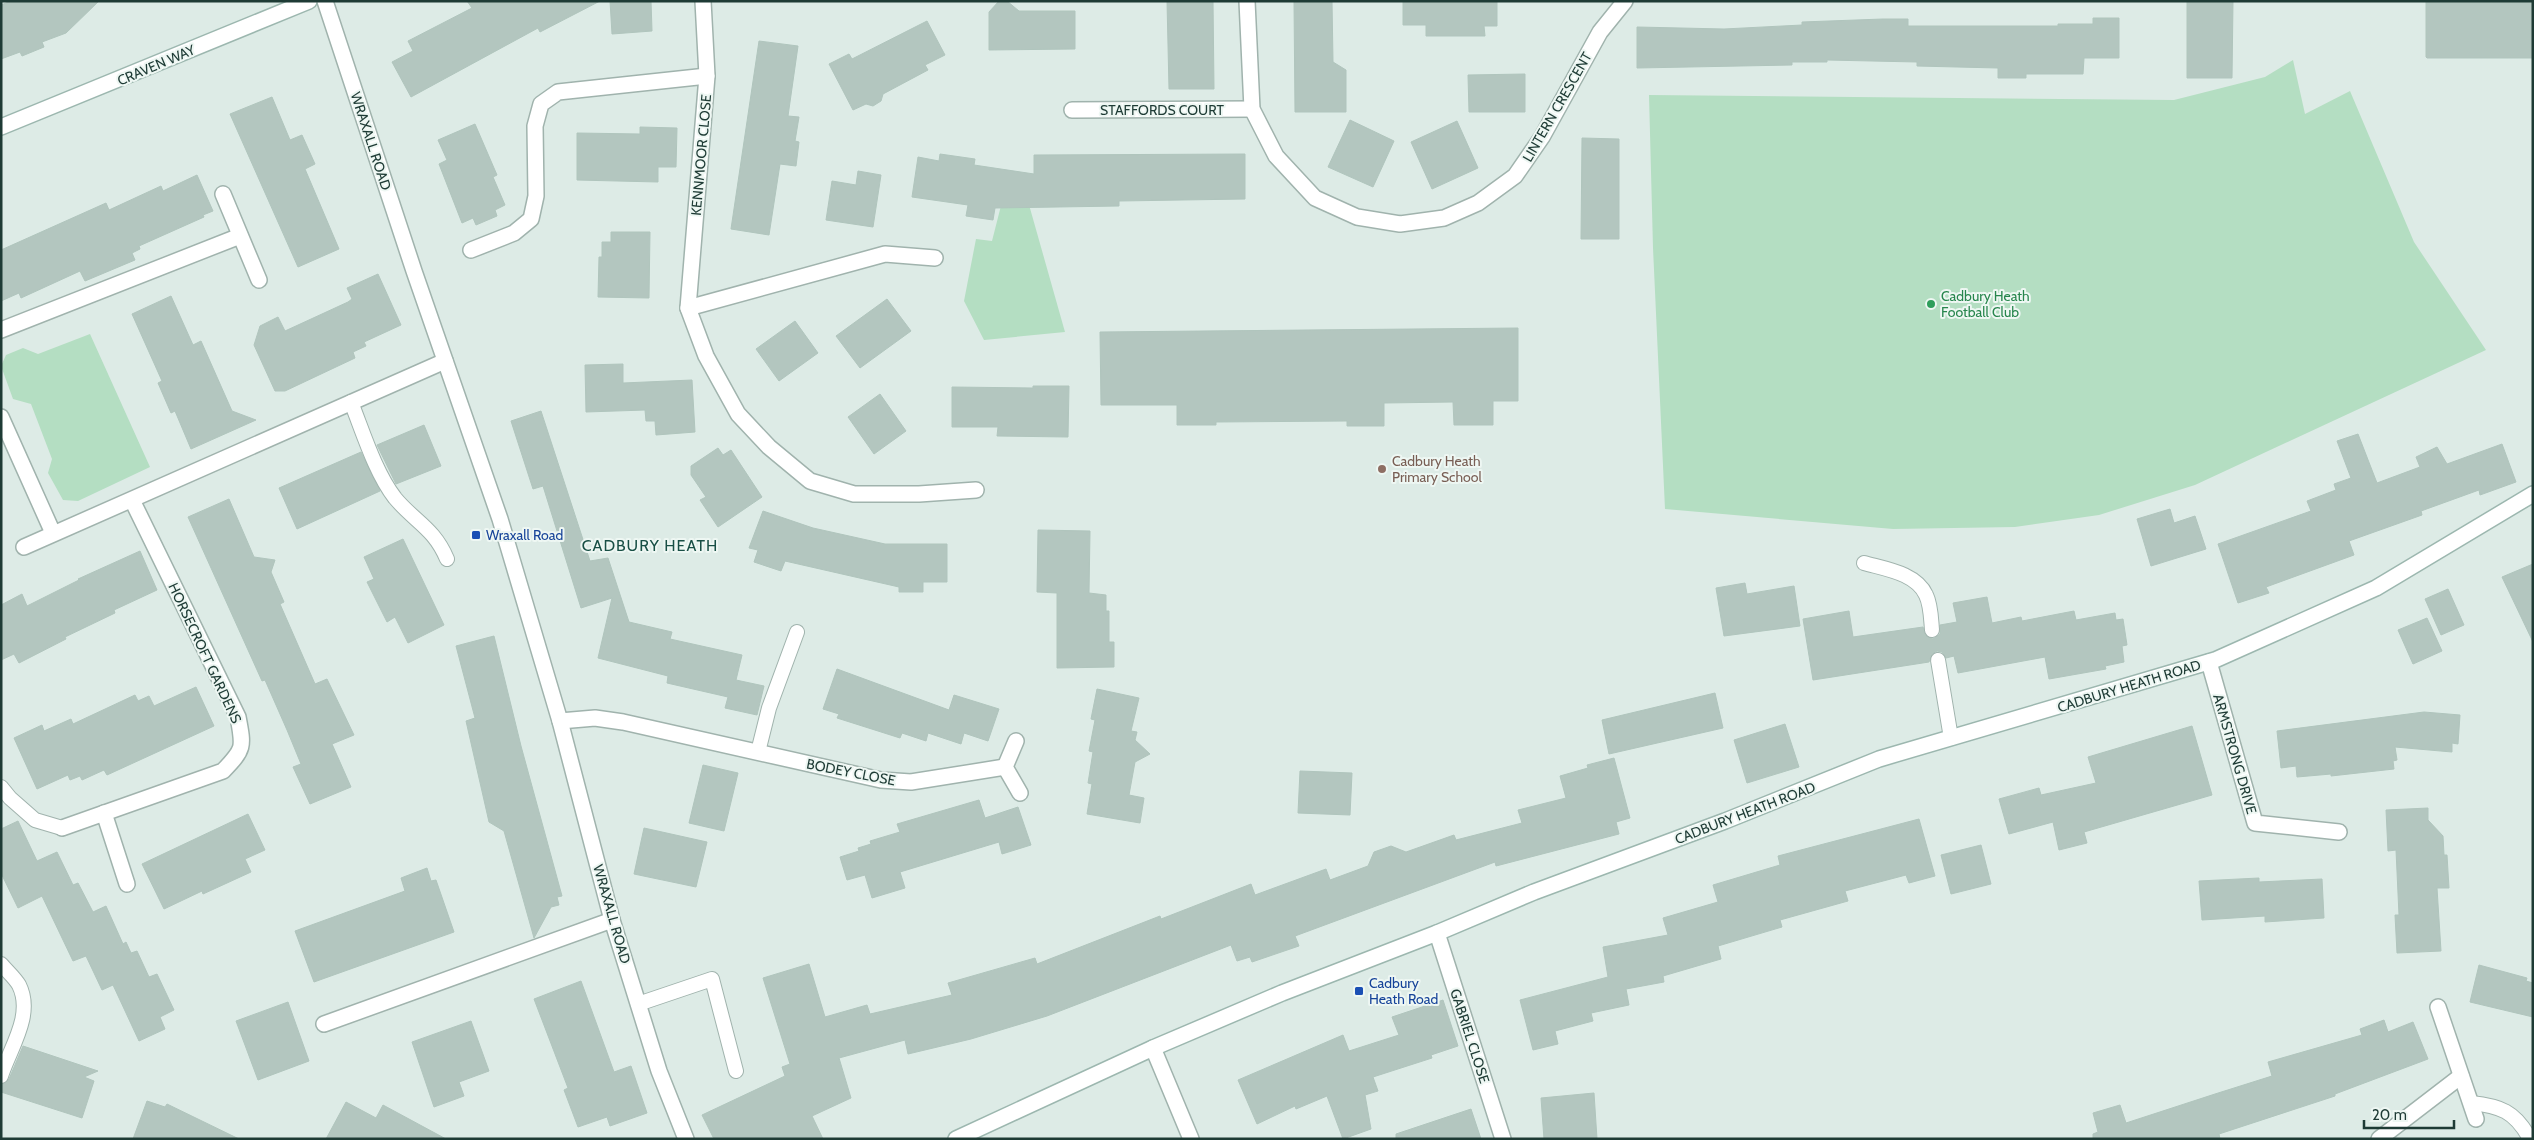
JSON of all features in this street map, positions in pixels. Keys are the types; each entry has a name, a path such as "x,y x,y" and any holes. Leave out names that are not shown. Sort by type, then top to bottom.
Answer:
{"street":[{"name":"CRAVEN WAY","path":"1,127 309,1"},
{"name":"WRAXALL ROAD","path":"325,1 445,361 500,518 560,721 612,920 659,1071 686,1139"},
{"name":"KENNMOOR CLOSE","path":"703,1 707,76 688,308 706,356 738,414 769,447 810,480 854,494 919,494 976,490"},
{"name":"LINTERN CRESCENT","path":"1247,1 1252,109 1276,156 1315,198 1357,217 1400,224 1444,218 1478,203 1515,176 1542,137 1600,32 1625,1"},
{"path":"471,250 514,233 531,219 536,196 534,126 541,104 558,92 707,76"},
{"name":"STAFFORDS COURT","path":"1072,110 1252,109"},
{"path":"223,194 259,280"},
{"path":"1,330 240,236"},
{"path":"688,308 885,254 935,258"},
{"path":"24,548 52,533 132,500 445,361"},
{"path":"1,417 52,533"},
{"name":"CADBURY HEATH ROAD","path":"956,1139 1153,1048 1282,993 1437,933 1534,892 1725,821 1879,759 2209,662 2376,588 2533,494"},
{"name":"HORSECROFT GARDENS","path":"62,828 223,771 240,753 243,739 238,717 132,500"},
{"name":"ARMSTRONG DRIVE","path":"2209,662 2255,823 2339,832"},
{"name":"BODEY CLOSE","path":"560,721 595,718 758,752 844,773 911,782 1005,767"},
{"path":"1016,741 1005,767 1020,793"},
{"path":"104,813 126,884"},
{"path":"324,1024 612,920"},
{"name":"GABRIEL CLOSE","path":"1437,933 1503,1139"},
{"path":"2438,1007 2476,1118"},
{"path":"1153,1048 1191,1139"},
{"path":"2379,1139 2462,1076"}],"lane":[{"path":"351,402 373,457 395,497 431,531 440,543 447,560"},
{"path":"1864,563 1906,576 1920,584 1927,596 1932,630"},
{"path":"758,752 769,708 797,632"},
{"path":"1938,660 1951,738"},
{"path":"1,787 10,798 35,820 62,828"},
{"path":"1,964 18,984 23,998 24,1011 15,1042 1,1076"},
{"path":"638,1004 712,979 736,1071"},
{"path":"2470,1103 2496,1106 2510,1113 2530,1139"}],"green space":[{"path":"2293,60 2305,114 2350,91 2414,242 2486,350 2195,485 2099,515 2015,527 1893,529 1665,509 1653,248 1649,95 2174,100 2265,77"},
{"path":"1006,186 1024,187 1065,332 984,340 964,301 976,239 992,241"},
{"path":"90,334 150,467 78,501 63,500 48,473 52,459 31,404 13,399 1,366 6,355 23,348 38,354"}],"building":[{"path":"11,1 99,1 66,33 42,42 44,47 22,56 20,52 1,59 1,5"},
{"path":"467,1 600,1 540,32 538,28 411,97 392,62 413,51 408,41 472,8"},
{"path":"610,1 651,1 652,31 612,34"},
{"path":"999,1 1007,1 1019,11 1075,11 1075,49 989,50 989,12"},
{"path":"1167,1 1213,1 1214,89 1169,89"},
{"path":"1294,1 1332,1 1333,62 1346,70 1346,112 1295,112"},
{"path":"1403,1 1497,1 1497,26 1484,26 1485,36 1426,36 1426,25 1403,25"},
{"path":"2187,1 2233,1 2232,78 2187,78"},
{"path":"2426,1 2533,1 2533,58 2427,58"},
{"path":"2093,18 2119,18 2119,58 2084,58 2083,74 2026,74 2026,78 1998,78 1998,68 1917,66 1917,62 1827,60 1827,62 1792,62 1792,65 1637,68 1637,27 1724,29 1802,25 1802,22 1883,19 1908,19 1908,26 2058,26 2058,24 2093,24"},
{"path":"927,21 945,55 925,65 928,70 883,94 881,101 873,106 866,104 853,110 829,64 849,54 852,59"},
{"path":"759,41 798,46 788,116 799,117 795,141 799,142 796,166 780,164 769,235 731,229"},
{"path":"1525,74 1525,112 1469,112 1468,75"},
{"path":"272,97 290,140 302,135 315,164 305,169 339,249 298,267 230,114"},
{"path":"1350,120 1394,141 1373,187 1328,167"},
{"path":"1457,121 1478,168 1432,189 1411,142"},
{"path":"475,124 497,175 493,177 505,205 495,210 497,216 476,225 473,218 462,223 439,164 447,160 438,140"},
{"path":"640,127 677,128 676,167 658,167 658,182 577,180 577,133 640,134"},
{"path":"1582,138 1619,139 1619,239 1581,239"},
{"path":"940,154 975,159 974,165 1034,174 1034,155 1245,154 1245,199 1119,201 1119,206 995,208 993,220 966,216 968,205 912,197 918,157 939,161"},
{"path":"858,171 881,175 873,227 826,220 832,181 856,185"},
{"path":"197,175 213,211 203,215 204,217 139,246 140,249 132,253 135,260 85,281 80,271 21,298 19,293 1,301 1,250 106,203 109,210 161,186 163,191"},
{"path":"611,232 650,232 649,298 598,297 599,257 602,257 602,242 611,242"},
{"path":"378,274 401,325 364,342 366,346 353,352 355,358 285,391 275,391 254,345 260,326 278,317 285,331 348,302 352,299 347,288"},
{"path":"171,296 193,345 201,341 232,411 256,420 191,449 175,411 171,413 158,383 162,381 132,314"},
{"path":"887,299 911,331 860,368 836,336"},
{"path":"795,321 818,353 779,381 756,349"},
{"path":"1518,328 1518,401 1493,401 1493,425 1454,425 1453,402 1384,403 1384,426 1347,426 1347,421 1216,422 1216,425 1177,425 1177,405 1101,405 1100,332"},
{"path":"623,364 623,383 692,380 695,432 656,435 655,421 646,421 645,410 586,412 585,365"},
{"path":"1033,386 1069,386 1068,437 997,436 998,427 952,427 952,387 1033,388"},
{"path":"880,394 906,431 874,454 848,417"},
{"path":"541,411 590,561 608,558 629,622 672,632 670,639 742,655 736,680 764,686 757,715 725,708 728,697 667,683 668,676 598,658 612,598 581,608 543,486 533,489 511,421"},
{"path":"424,425 441,466 396,484 377,445"},
{"path":"2358,434 2377,483 2420,467 2416,457 2437,447 2447,464 2502,444 2516,482 2480,495 2479,490 2421,511 2422,515 2349,541 2354,555 2266,587 2269,593 2238,603 2218,544 2311,511 2307,501 2336,490 2334,484 2351,478 2337,441"},
{"path":"718,448 723,455 731,450 762,497 718,527 700,500 706,497 691,475 691,466"},
{"path":"361,452 380,491 297,529 279,488"},
{"path":"229,499 254,557 275,560 271,572 284,602 280,604 315,684 327,679 354,735 332,744 351,787 310,804 293,767 301,764 287,730 265,680 262,681 188,517"},
{"path":"2170,509 2174,523 2195,516 2206,549 2151,566 2137,519"},
{"path":"763,511 813,528 885,544 947,544 947,582 923,582 923,592 899,592 899,587 785,561 781,571 754,562 758,550 749,548"},
{"path":"1038,530 1090,531 1089,593 1106,595 1106,611 1109,611 1109,642 1114,642 1114,667 1057,668 1057,593 1037,592"},
{"path":"403,539 444,625 408,643 395,617 387,622 367,582 374,579 364,557"},
{"path":"140,551 157,590 114,610 115,613 65,637 66,639 19,663 14,654 1,660 1,605 22,594 27,606 78,579"},
{"path":"2533,564 2533,642 2502,577"},
{"path":"1745,583 1747,594 1794,586 1800,626 1724,636 1716,588"},
{"path":"2448,589 2464,625 2441,635 2425,599"},
{"path":"1987,597 1992,623 2021,617 2022,621 2074,611 2076,620 2115,613 2116,620 2123,619 2127,645 2122,646 2124,662 2105,666 2106,669 2049,679 2045,657 1958,673 1954,656 1946,658 1942,652 1937,651 1932,654 1929,662 1813,680 1803,619 1849,611 1853,637 1923,627 1925,635 1933,639 1940,634 1940,625 1957,622 1953,603"},
{"path":"2427,618 2442,651 2413,664 2398,630"},
{"path":"494,636 521,746 562,896 557,897 559,905 551,907 534,938 504,831 489,822 466,721 475,718 456,646"},
{"path":"837,669 949,710 954,695 999,709 988,741 964,733 961,744 928,733 926,741 902,733 900,738 837,718 839,714 823,709"},
{"path":"196,687 214,726 107,775 104,770 82,780 80,776 70,780 68,775 37,789 14,738 42,725 44,731 71,719 73,724 135,695 138,701 149,696 154,706"},
{"path":"1097,689 1139,698 1131,731 1137,732 1135,740 1150,754 1135,762 1129,795 1144,798 1140,823 1087,814 1092,784 1088,783 1093,752 1089,751 1095,720 1091,719"},
{"path":"1715,693 1723,728 1609,754 1602,720"},
{"path":"2424,712 2460,715 2458,744 2452,743 2452,752 2395,747 2397,760 2393,761 2394,769 2331,776 2331,774 2297,777 2296,766 2281,768 2277,731"},
{"path":"1785,724 1799,767 1747,783 1734,740"},
{"path":"2192,726 2212,795 2084,832 2087,843 2059,850 2053,822 2009,834 1999,799 2039,788 2041,795 2096,783 2088,757"},
{"path":"1614,758 1630,818 1616,822 1619,834 1496,866 1495,862 1295,936 1299,946 1252,962 1250,957 1237,961 1231,945 1047,1016 971,1039 908,1054 905,1040 839,1058 851,1098 812,1116 823,1139 714,1139 702,1115 785,1076 782,1067 790,1064 763,978 809,964 825,1017 867,1005 870,1014 952,995 948,983 1035,958 1037,964 1160,916 1161,919 1251,884 1255,895 1326,869 1330,880 1368,866 1374,852 1391,846 1406,852 1454,835 1456,840 1522,823 1518,810 1566,798 1560,776 1588,768 1587,765"},
{"path":"703,765 738,773 724,831 689,823"},
{"path":"1300,771 1352,773 1350,815 1298,813"},
{"path":"979,800 985,818 1018,807 1031,845 1002,854 999,842 900,872 905,888 872,898 865,875 847,880 840,857 859,851 858,848 871,844 870,841 900,832 897,824"},
{"path":"2428,808 2428,820 2443,836 2444,855 2447,855 2449,888 2437,888 2441,951 2397,953 2395,915 2399,915 2396,850 2388,851 2386,810"},
{"path":"248,814 265,850 245,859 251,872 203,894 202,891 164,909 142,864"},
{"path":"1919,819 1935,876 1909,883 1906,875 1845,891 1848,901 1780,920 1782,927 1718,946 1721,959 1663,976 1664,982 1626,989 1629,1005 1591,1013 1593,1021 1555,1031 1558,1044 1533,1050 1520,1000 1608,977 1603,947 1668,935 1663,918 1718,902 1713,885 1780,865 1778,856"},
{"path":"18,821 37,861 57,852 73,885 78,883 93,912 106,906 123,944 126,942 131,953 137,951 149,977 157,974 174,1010 160,1017 165,1029 139,1041 113,985 102,990 86,956 73,961 42,896 18,908 1,873 1,829"},
{"path":"644,828 707,842 696,887 634,874"},
{"path":"1981,845 1991,884 1951,894 1941,855"},
{"path":"427,868 431,881 436,880 454,932 314,982 295,931 405,891 401,878"},
{"path":"2259,878 2259,882 2322,879 2324,918 2265,922 2265,916 2202,920 2199,881"},
{"path":"2479,965 2527,978 2526,981 2533,983 2533,1017 2470,1002"},
{"path":"581,981 614,1072 631,1066 647,1113 610,1126 607,1117 578,1127 564,1090 568,1088 534,999"},
{"path":"1443,1000 1458,1046 1431,1055 1432,1058 1373,1077 1378,1091 1365,1095 1371,1129 1343,1139 1327,1096 1296,1109 1295,1106 1257,1124 1238,1080 1343,1035 1349,1051 1399,1035 1392,1017"},
{"path":"288,1002 309,1061 258,1080 236,1021"},
{"path":"2384,1020 2388,1032 2413,1022 2428,1059 2335,1094 2335,1096 2219,1134 2220,1139 2093,1139 2093,1134 2098,1132 2093,1113 2120,1105 2126,1123 2272,1076 2268,1062 2362,1035 2360,1029"},
{"path":"471,1021 489,1071 459,1082 464,1096 434,1107 412,1042"},
{"path":"23,1046 98,1071 84,1077 94,1081 82,1118 1,1092 1,1085 9,1079"},
{"path":"1594,1093 1597,1139 1544,1139 1541,1098"},
{"path":"147,1101 165,1107 167,1104 239,1139 133,1139"},
{"path":"346,1102 376,1118 383,1105 446,1139 326,1139"},
{"path":"1471,1109 1481,1139 1396,1139 1396,1134"}],"place":[{"name":"Cadbury Heath Football Club","path":"1931,304"},
{"name":"Cadbury Heath Primary School","path":"1382,469"},
{"name":"Wraxall Road","path":"476,535"},
{"name":"Cadbury Heath Road","path":"1359,991"}],"district":[{"name":"CADBURY HEATH","path":"650,545"}]}
